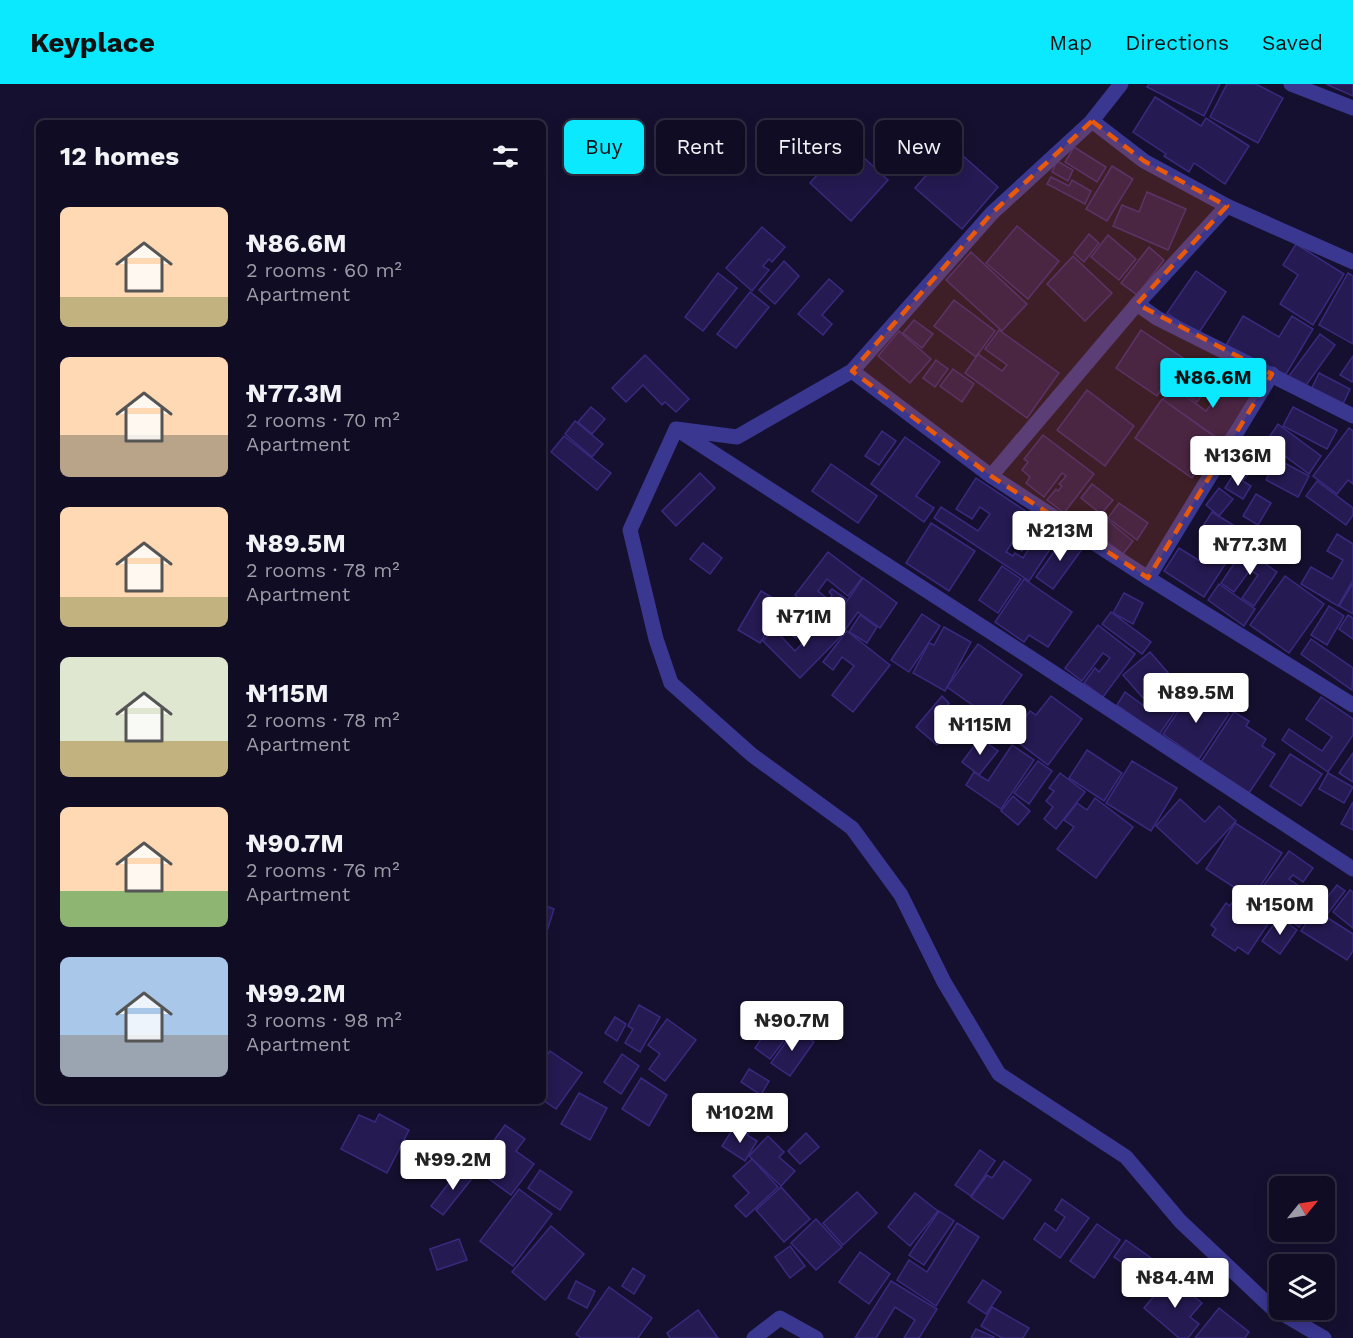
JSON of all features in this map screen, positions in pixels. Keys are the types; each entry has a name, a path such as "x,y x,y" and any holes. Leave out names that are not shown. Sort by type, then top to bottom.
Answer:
{"street":[{"path":"676,429 737,437 852,371 992,213 1092,121 1121,84"},
{"path":"1291,84 1353,108"},
{"path":"1092,121 1144,161 1227,206 1353,262"},
{"path":"991,476 1137,304 1227,206"},
{"path":"1137,304 1157,318 1353,416"},
{"path":"852,371 991,476 1148,578 1353,705"},
{"path":"1148,578 1272,374"},
{"path":"676,429 1353,869"},
{"path":"676,429 630,530 656,639 671,683 752,755 852,828 901,895 944,982 999,1074 1126,1157 1180,1221 1271,1306 1324,1338"},
{"path":"754,1338 780,1318 816,1338"}],"highlighted area":[{"path":"1092,121 1144,161 1227,206 1137,304 1272,374 1148,578 991,476 852,371 992,213"}],"building":[{"path":"1149,84 1220,84 1204,116 1147,87"},
{"path":"1227,84 1256,84 1283,98 1258,143 1210,117"},
{"path":"1326,84 1353,84 1353,96"},
{"path":"1155,97 1201,126 1206,118 1249,146 1225,184 1194,163 1189,172 1133,132"},
{"path":"1074,147 1106,167 1097,182 1065,162"},
{"path":"962,155 998,187 962,229 915,188 927,174 962,174"},
{"path":"863,157 875,168 875,174 882,174 888,180 851,221 810,183 818,174 863,174"},
{"path":"1057,161 1073,170 1068,181 1052,172"},
{"path":"1112,166 1133,179 1107,221 1086,209"},
{"path":"1051,177 1069,186 1072,180 1091,191 1085,204 1047,184"},
{"path":"1147,192 1186,209 1168,250 1113,226 1122,205 1139,212"},
{"path":"1017,226 1059,261 1028,299 986,263"},
{"path":"762,227 785,247 772,262 769,259 763,266 769,270 752,291 726,268"},
{"path":"1089,234 1099,243 1084,262 1074,253"},
{"path":"1108,235 1136,259 1119,280 1091,257"},
{"path":"1296,244 1344,274 1313,325 1280,304 1298,275 1283,265"},
{"path":"1149,247 1164,260 1137,295 1121,283"},
{"path":"971,252 1027,304 1002,331 946,280"},
{"path":"1073,256 1112,293 1085,321 1047,284"},
{"path":"784,261 799,276 775,304 759,290"},
{"path":"1196,271 1226,292 1198,334 1167,313"},
{"path":"718,273 737,288 703,331 685,317"},
{"path":"1348,273 1353,276 1353,344 1319,325"},
{"path":"829,279 843,291 822,315 832,324 823,335 798,314"},
{"path":"750,292 769,307 736,348 717,334"},
{"path":"954,300 995,331 976,357 934,326"},
{"path":"1243,316 1279,337 1292,316 1313,329 1283,379 1226,345"},
{"path":"914,320 933,334 922,348 903,333"},
{"path":"999,330 1059,373 1027,418 965,373 978,354 1002,371 1007,365 985,349"},
{"path":"1141,330 1183,358 1157,396 1116,368"},
{"path":"899,331 931,359 910,383 878,356"},
{"path":"1320,334 1335,345 1304,388 1289,376"},
{"path":"645,355 689,399 676,412 665,402 662,405 643,385 626,402 612,388"},
{"path":"1353,356 1353,380 1352,382 1340,375"},
{"path":"936,360 948,369 935,387 923,378"},
{"path":"1190,361 1214,379 1197,402 1173,383"},
{"path":"953,369 974,384 962,402 940,386"},
{"path":"1319,373 1350,389 1342,406 1311,390"},
{"path":"1229,380 1253,397 1222,441 1163,400 1172,386 1206,411"},
{"path":"1087,390 1134,426 1105,466 1057,430"},
{"path":"1162,399 1219,440 1192,478 1135,438"},
{"path":"591,407 605,419 592,434 578,422"},
{"path":"1293,407 1337,430 1327,449 1283,426"},
{"path":"575,421 603,444 592,457 565,434"},
{"path":"1278,424 1321,456 1309,474 1266,442"},
{"path":"1349,428 1353,431 1353,484 1348,480 1337,494 1313,476"},
{"path":"882,431 896,441 879,465 865,456"},
{"path":"1043,435 1094,474 1064,513 1047,500 1056,489 1058,491 1062,486 1059,484 1066,476 1062,473 1044,497 1026,483 1030,477 1022,470 1028,462 1024,459"},
{"path":"564,436 611,473 597,490 551,452"},
{"path":"905,437 940,462 916,496 934,508 924,522 871,484"},
{"path":"1249,449 1261,460 1243,480 1231,468"},
{"path":"1277,459 1309,476 1298,497 1266,480"},
{"path":"831,464 877,496 858,523 812,491"},
{"path":"700,473 715,488 676,526 662,511"},
{"path":"1233,475 1251,486 1243,499 1225,488"},
{"path":"976,478 1042,522 1033,535 1022,527 1006,552 1013,556 1015,553 1023,558 1045,524 1060,534 1029,581 934,518 941,507 978,531 990,514 980,507 972,519 956,509"},
{"path":"1317,481 1353,508 1353,515 1346,525 1306,496"},
{"path":"1092,484 1113,500 1101,514 1081,498"},
{"path":"1219,488 1233,499 1219,516 1206,505"},
{"path":"1256,494 1271,503 1258,525 1243,516"},
{"path":"1119,503 1148,523 1137,540 1108,518"},
{"path":"1212,512 1243,531 1235,545 1203,526"},
{"path":"1099,513 1133,541 1123,554 1088,526"},
{"path":"931,523 975,551 949,591 906,563"},
{"path":"1023,533 1031,539 1022,551 1015,546"},
{"path":"1337,534 1353,544 1353,580 1338,606 1301,584 1311,567 1332,579 1343,560 1327,551"},
{"path":"1066,535 1083,548 1053,589 1036,577"},
{"path":"1217,541 1233,552 1204,597 1164,571 1179,548 1203,563"},
{"path":"703,543 722,558 710,574 690,559"},
{"path":"1244,549 1277,572 1254,606 1242,598 1258,575 1250,570 1234,592 1221,583"},
{"path":"828,552 862,578 848,596 827,579 818,591 829,600 832,595 829,592 832,589 846,599 828,621 795,595"},
{"path":"1002,566 1021,579 998,613 979,600"},
{"path":"1285,576 1324,604 1289,653 1250,625"},
{"path":"863,578 897,603 880,628 858,612 845,630 833,621"},
{"path":"1024,579 1072,612 1048,647 1029,635 1024,642 995,622"},
{"path":"1353,583 1353,614 1339,606"},
{"path":"1219,584 1255,609 1244,626 1208,600"},
{"path":"761,591 784,604 760,643 738,630"},
{"path":"1124,593 1143,603 1133,624 1113,613"},
{"path":"791,599 812,614 796,638 775,624"},
{"path":"1329,606 1344,616 1327,645 1311,635"},
{"path":"1111,612 1151,642 1142,654 1102,624"},
{"path":"922,614 940,626 909,672 891,660"},
{"path":"860,615 877,627 867,643 849,632"},
{"path":"1348,615 1353,618 1353,639 1339,629"},
{"path":"826,619 842,635 800,678 763,641 774,629 795,651"},
{"path":"1098,625 1135,654 1103,697 1084,683 1095,668 1099,672 1110,658 1103,653 1082,681 1065,668"},
{"path":"944,627 971,642 945,691 913,673 929,643 934,645"},
{"path":"847,631 890,665 853,712 832,695 854,666 842,657 833,670 823,662"},
{"path":"1311,639 1353,668 1352,690 1301,654"},
{"path":"978,644 1022,675 991,718 947,687"},
{"path":"1150,652 1170,675 1143,698 1123,675"},
{"path":"1175,676 1192,687 1159,735 1117,705 1125,692 1151,711"},
{"path":"1193,689 1229,714 1199,759 1163,734"},
{"path":"942,696 949,703 945,709 950,713 946,718 954,725 937,745 916,727"},
{"path":"1051,696 1082,719 1048,765 1011,737 1030,711 1036,715"},
{"path":"1321,697 1353,719 1353,735 1328,772 1282,740 1289,729 1322,751 1332,737 1306,719"},
{"path":"1234,712 1249,721 1246,726 1266,739 1262,746 1275,754 1249,793 1201,762"},
{"path":"980,738 998,751 979,775 962,762"},
{"path":"1012,745 1034,760 1001,809 966,785 974,772 988,781"},
{"path":"1087,750 1122,773 1104,801 1069,778"},
{"path":"1353,753 1353,782 1339,773"},
{"path":"1290,754 1322,774 1301,806 1270,786"},
{"path":"1038,761 1052,771 1029,804 1014,793"},
{"path":"1132,761 1177,788 1151,831 1106,803"},
{"path":"1060,773 1085,792 1056,829 1044,819 1053,807 1046,801 1054,791 1049,788"},
{"path":"1328,773 1353,787 1344,803 1319,789"},
{"path":"1013,796 1030,811 1018,825 1001,811"},
{"path":"1095,798 1133,827 1096,878 1057,849 1074,827 1064,820 1077,803 1087,810"},
{"path":"1180,799 1205,822 1219,806 1236,821 1197,864 1156,826"},
{"path":"1353,802 1353,830 1341,824"},
{"path":"1235,823 1282,853 1252,899 1206,869"},
{"path":"1289,851 1313,868 1303,882 1293,875 1289,879 1319,900 1299,927 1256,896"},
{"path":"1337,885 1345,891 1326,916 1318,909"},
{"path":"1350,890 1353,892 1353,928 1333,912"},
{"path":"1239,891 1274,915 1248,954 1238,947 1235,951 1212,935 1216,929 1211,925 1226,903 1230,906"},
{"path":"546,906 554,909 546,934"},
{"path":"1311,915 1324,924 1328,918 1353,934 1353,951 1347,960 1301,931"},
{"path":"1279,917 1297,930 1280,954 1262,941"},
{"path":"639,1005 660,1017 640,1052 625,1043 633,1029 628,1026"},
{"path":"615,1017 626,1024 617,1041 605,1033"},
{"path":"776,1018 792,1030 770,1059 755,1048"},
{"path":"667,1019 696,1040 665,1081 649,1069 660,1054 648,1045"},
{"path":"795,1029 814,1042 790,1076 771,1063"},
{"path":"550,1051 582,1073 556,1109 546,1102 546,1057"},
{"path":"622,1054 639,1066 621,1094 604,1082"},
{"path":"749,1069 769,1081 761,1095 741,1082"},
{"path":"641,1078 667,1095 649,1126 622,1109"},
{"path":"579,1093 607,1108 590,1140 561,1124"},
{"path":"736,1099 760,1117 748,1134 724,1117"},
{"path":"379,1114 409,1130 387,1173 341,1149 359,1115 375,1122"},
{"path":"505,1125 525,1139 516,1151 534,1164 511,1195 474,1168"},
{"path":"734,1127 757,1141 745,1161 722,1146"},
{"path":"806,1133 819,1147 800,1164 788,1151"},
{"path":"768,1136 784,1152 779,1157 795,1171 781,1186 749,1156"},
{"path":"980,1150 995,1161 971,1196 955,1185"},
{"path":"752,1159 778,1187 746,1217 735,1206 749,1193 733,1176"},
{"path":"1004,1161 1031,1180 1003,1219 971,1197 987,1175 992,1178"},
{"path":"462,1166 474,1176 443,1215 431,1206"},
{"path":"540,1170 572,1192 560,1210 528,1188"},
{"path":"781,1187 810,1219 784,1242 756,1210"},
{"path":"519,1189 552,1214 513,1266 480,1241"},
{"path":"857,1192 877,1213 843,1245 823,1223"},
{"path":"915,1193 938,1211 910,1246 888,1227"},
{"path":"1062,1199 1089,1218 1060,1258 1034,1239 1045,1223 1056,1231 1065,1217 1055,1210"},
{"path":"939,1211 954,1221 924,1265 909,1255"},
{"path":"816,1219 842,1247 816,1270 791,1243"},
{"path":"957,1223 979,1237 936,1306 897,1280 909,1260 927,1272"},
{"path":"1097,1224 1120,1240 1094,1278 1070,1261"},
{"path":"551,1226 584,1254 545,1300 512,1272"},
{"path":"459,1239 467,1260 437,1270 430,1249"},
{"path":"1126,1240 1162,1266 1150,1281 1114,1257"},
{"path":"790,1246 805,1266 790,1278 775,1257"},
{"path":"860,1252 890,1274 869,1304 839,1282"},
{"path":"633,1268 645,1276 634,1294 622,1286"},
{"path":"1170,1277 1202,1303 1190,1317 1199,1324 1188,1338 1179,1338 1144,1308"},
{"path":"983,1280 1001,1292 986,1314 968,1302"},
{"path":"576,1281 595,1291 587,1308 568,1298"},
{"path":"891,1281 937,1309 919,1338 904,1338 915,1320 895,1307 876,1338 855,1338"},
{"path":"609,1287 652,1318 638,1338 581,1338 576,1334"},
{"path":"992,1307 1029,1328 1023,1338 1002,1338 981,1326"},
{"path":"1219,1308 1249,1332 1245,1338 1195,1338"},
{"path":"698,1310 718,1338 670,1338 667,1333"},
{"path":"976,1329 994,1337 971,1338"}]}
